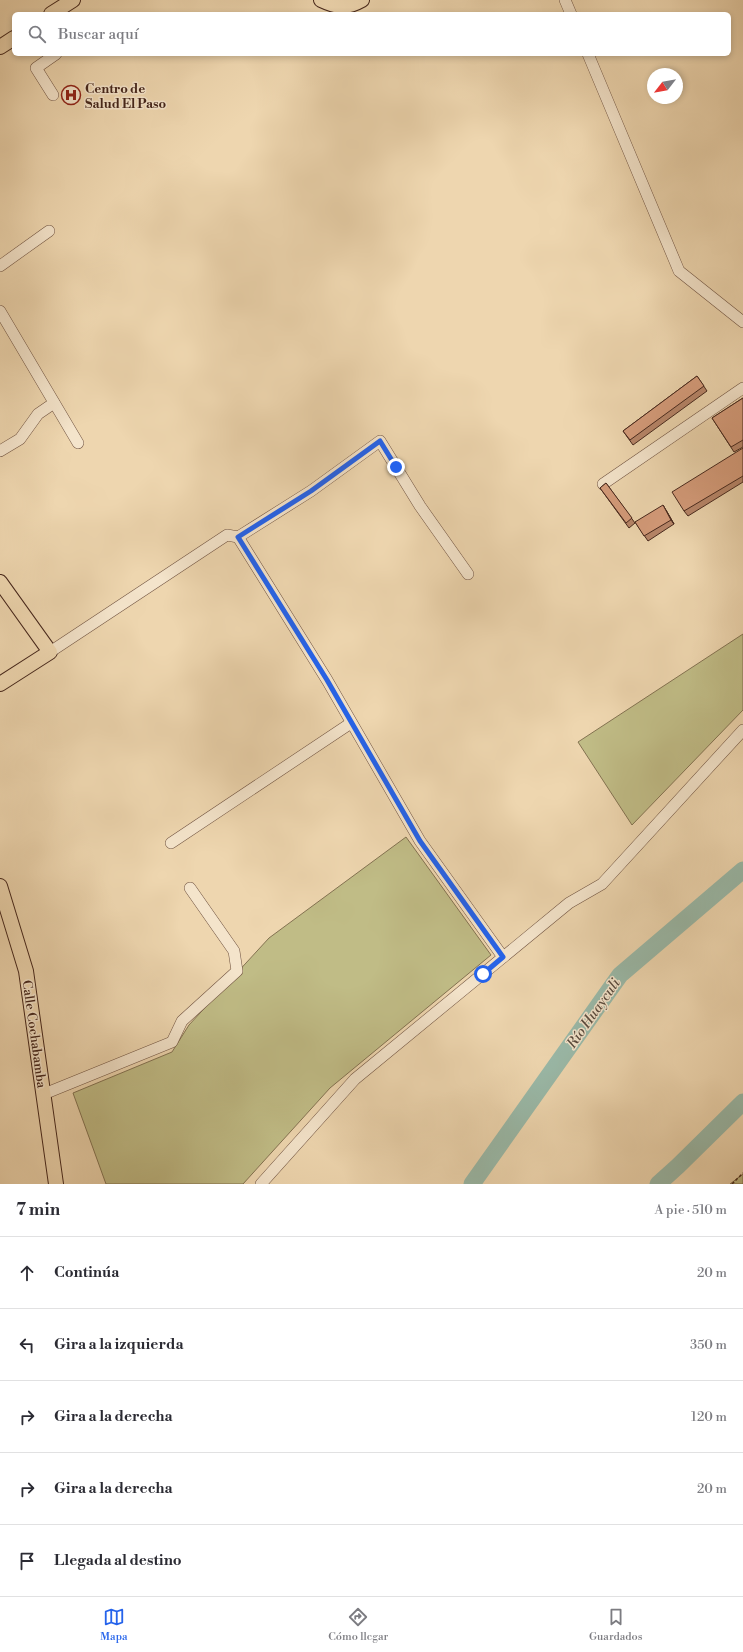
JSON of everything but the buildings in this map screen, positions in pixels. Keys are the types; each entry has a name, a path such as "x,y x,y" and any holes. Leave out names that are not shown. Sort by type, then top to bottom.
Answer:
{"main road":[{"path":"57,12 73,0"},
{"path":"321,0 335,7 351,6 362,0"},
{"path":"0,47 12,39"},
{"path":"0,582 50,652 0,684"},
{"name":"Calle Cochabamba","path":"0,886 26,971 56,1184"}],"street":[{"path":"565,0 570,12"},
{"path":"52,95 36,68 53,56"},
{"path":"589,56 679,271 743,322"},
{"path":"0,266 49,231"},
{"path":"0,311 78,443"},
{"path":"604,484 743,388"},
{"path":"0,451 20,439 38,414 54,403"},
{"path":"50,652 227,536 238,537 311,491 380,441 420,506 468,574"},
{"path":"238,537 351,723 420,841 503,957"},
{"path":"171,843 351,723"},
{"path":"261,1184 355,1078 569,903 602,884 743,730"},
{"path":"44,1094 172,1042 182,1021 237,971 234,951 190,888"}],"path":[{"path":"732,1184 743,1173"}],"shaded area":[{"path":"743,634 743,710 632,825 578,742"},
{"path":"406,837 491,955 330,1088 243,1184 106,1184 73,1093 172,1052 189,1025 269,938"},
{"path":"743,1174 743,1184 730,1184"}],"waterway":[{"name":"Río Huayculi","path":"472,1184 620,975 743,870"},
{"path":"658,1184 743,1102"}],"place":[{"name":"Centro de Salud El Paso","path":"71,95"}],"route":[{"path":"396,467 380,441 311,491 238,537 327,680 420,841 472,916 503,957 483,974"}]}
